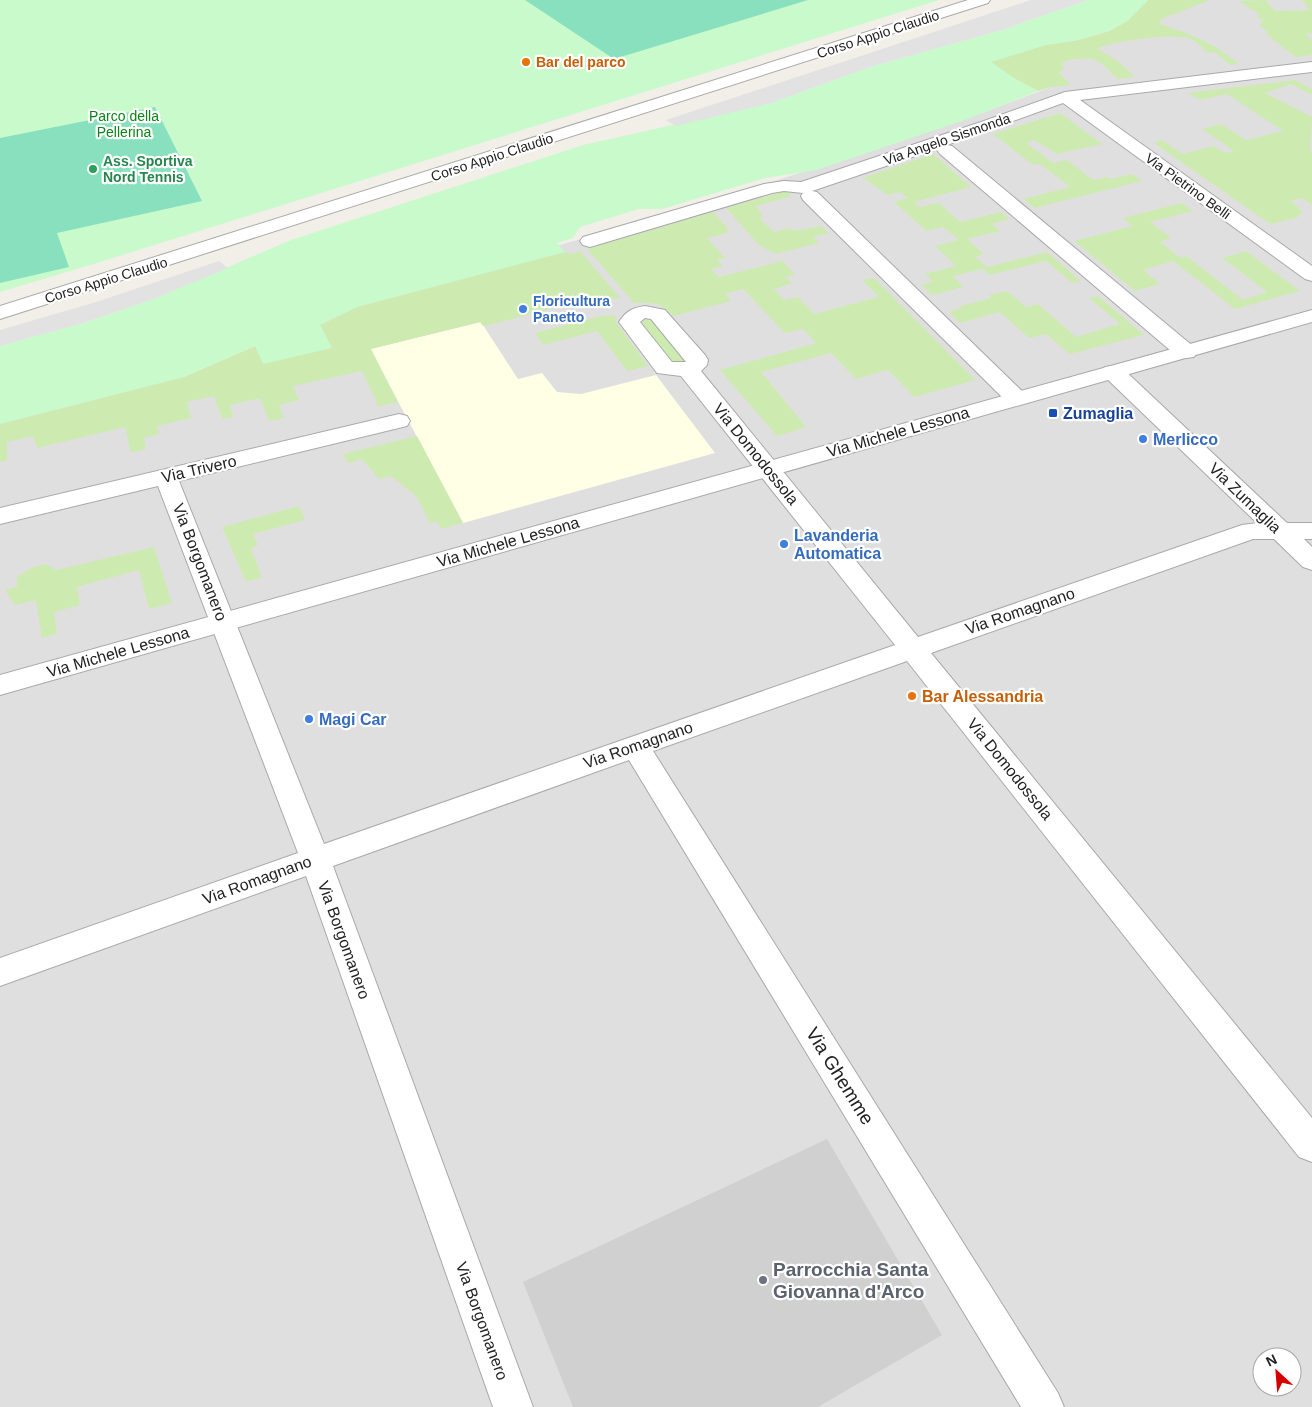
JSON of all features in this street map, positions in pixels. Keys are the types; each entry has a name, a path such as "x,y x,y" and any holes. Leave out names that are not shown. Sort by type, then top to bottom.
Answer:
{"street":[{"name":"Corso Appio Claudio","path":"0,313 983,0"},
{"name":"Via Angelo Sismonda","path":"590,241 770,188 784,186 802,188 990,125 1065,97 1308,70"},
{"name":"Via Pietrino Belli","path":"1065,97 1312,275"},
{"path":"946,150 1186,352"},
{"path":"810,196 1016,398"},
{"name":"Via Michele Lessona","path":"0,685 1312,316"},
{"name":"Via Domodossola","path":"688,370 1312,1145"},
{"name":"Via Zumaglia","path":"1113,372 1312,561"},
{"name":"Via Trivero","path":"0,516 399,421"},
{"name":"Via Borgomanero","path":"166,477 315,859 513,1407"},
{"name":"Via Romagnano","path":"0,972 635,746 1251,531 1312,531"},
{"name":"Via Ghemme","path":"635,746 1044,1407"}],"shaded area":[{"path":"1031,0 1088,0 1002,30 870,67 771,103 676,126 666,120"},
{"path":"1205,0 1312,0 1312,1407 0,1407 0,418 184,377 367,301 729,196 985,112 1051,87 1063,57"},
{"path":"219,261 228,268 151,300 80,324 0,346 0,330 96,302"},
{"path":"481,322 518,379 542,373 557,392 581,394 656,375 715,453 463,523 370,349"},
{"path":"827,1139 942,1335 818,1407 573,1407 523,1282"}],"green space":[{"name":"Parco della Pellerina","path":"0,0 939,0 0,292"},
{"path":"525,0 808,0 614,59"},
{"path":"1088,0 1148,0 1127,21 1109,31 1078,40 1045,45 991,62 1015,79 1038,91 962,121 816,170 765,178 662,209 639,209 580,227 573,238 557,243 565,252 357,307 320,325 332,348 263,364 255,346 184,377 0,424 0,346 80,324 151,300 291,240 583,145 771,103 870,67 1002,30"},
{"path":"1148,0 1210,0 1161,19 1160,24 1202,40 1239,64 1230,65 1215,52 1208,53 1193,40 1173,37 1145,38 1097,48 1119,62 1135,77 1118,79 1100,62 1084,58 1076,59 1061,64 1064,69 1059,73 1071,85 1051,87 1038,91 1015,79 990,62 1045,45 1078,40 1109,31 1127,21"},
{"path":"1265,0 1275,11 1310,10 1302,0 1312,0 1312,33 1305,34 1312,40 1312,55 1296,57 1267,35 1268,32 1259,25 1264,20 1256,17 1260,15 1239,1"},
{"path":"1295,80 1312,89 1312,95 1291,84 1265,93 1312,117 1310,150 1312,153 1312,205 1302,198 1291,201 1303,212 1296,218 1270,224 1154,143 1162,140 1182,154 1213,146 1225,153 1234,151 1202,129 1221,124 1246,140 1283,131 1227,94 1201,100 1188,93"},
{"name":"Ass. Sportiva Nord Tennis","path":"155,107 202,201 57,233 69,267 0,283 0,138"},
{"path":"1060,113 1102,144 1057,154 1034,140 1026,143 1053,163 1067,160 1093,180 1107,177 1111,179 1132,174 1142,181 1035,208 1023,199 1070,187 1040,164 1033,165 993,134"},
{"path":"933,154 971,187 914,202 919,207 939,203 960,222 1001,212 1009,219 992,224 1001,231 967,239 984,254 975,257 987,267 1047,252 1081,281 1072,283 1046,261 990,275 983,269 953,276 963,287 932,295 921,285 933,282 925,274 956,266 935,246 959,240 943,227 926,231 894,202 908,198 900,192 888,195 863,178"},
{"path":"786,191 792,196 756,206 763,216 759,218 774,232 791,228 794,231 821,226 829,233 813,237 819,243 775,254 759,245 726,208"},
{"path":"1182,203 1193,211 1150,222 1171,238 1160,242 1181,258 1186,256 1243,300 1267,292 1222,258 1246,251 1300,291 1235,309 1173,261 1143,270 1160,284 1135,291 1074,241 1133,226 1123,218"},
{"path":"713,212 729,230 726,233 707,238 725,258 717,260 723,266 711,269 719,277 783,261 795,275 785,277 792,283 774,289 784,300 798,297 814,314 879,297 862,280 874,278 975,380 914,397 888,370 856,379 831,353 761,372 806,427 777,436 720,370 816,343 803,329 785,333 743,289 725,294 731,301 673,316 665,308 656,304 634,303 587,249"},
{"path":"580,251 620,298 589,299 489,325 483,326 480,322 371,349 398,402 377,407 377,403 362,371 293,386 299,400 279,405 284,418 269,421 260,398 230,405 233,417 222,419 214,396 187,402 191,418 157,426 159,434 144,438 146,449 131,453 125,427 37,448 33,436 7,442 7,460 0,462 0,424 184,377 255,346 332,348 320,325 357,307 565,252 573,254"},
{"path":"1007,291 1026,307 1038,304 1076,337 1120,324 1089,298 1098,296 1144,335 1070,354 1046,334 1029,338 1000,312 960,323 949,312 962,308 960,306 991,298 989,295"},
{"path":"615,315 616,322 648,366 627,371 597,331 543,345 535,333 602,316"},
{"path":"645,319 654,321 684,361 681,363 671,362 640,323"},
{"path":"417,436 463,523 441,529 437,521 430,524 417,497 391,476 379,479 362,459 348,463 343,454"},
{"path":"299,506 305,520 253,534 258,545 251,548 262,577 246,582 222,527"},
{"path":"154,547 172,603 149,609 139,570 77,587 80,605 54,612 57,634 42,638 36,600 15,605 5,590 17,587 17,577 31,568 46,564 56,570"}],"place":[{"name":"Bar del parco","path":"526,62"},
{"name":"Ass. Sportiva Nord Tennis","path":"93,169"},
{"name":"Floricultura Panetto","path":"523,309"},
{"name":"Zumaglia","path":"1053,413"},
{"name":"Merlicco","path":"1143,439"},
{"name":"Lavanderia Automatica","path":"784,544"},
{"name":"Bar Alessandria","path":"912,696"},
{"name":"Magi Car","path":"309,719"},
{"name":"Parrocchia Santa Giovanna d'Arco","path":"763,1280"}]}
